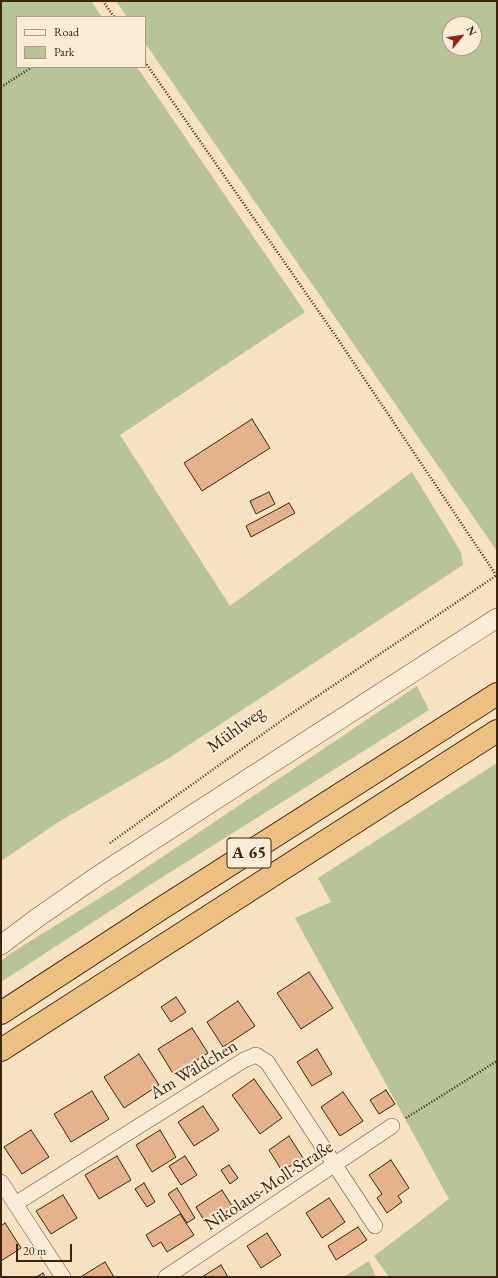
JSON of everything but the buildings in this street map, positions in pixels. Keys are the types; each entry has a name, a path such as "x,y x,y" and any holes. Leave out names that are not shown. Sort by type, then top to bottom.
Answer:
{"highway":[{"name":"A 65","path":"1,1013 162,908 497,694"},
{"name":"A 65","path":"1,1050 497,730"}],"street":[{"path":"1,945 98,875 497,618"},
{"name":"Am Wäldchen","path":"15,1204 244,1060 256,1055 268,1062 375,1226"},
{"name":"Nikolaus-Moll-Straße","path":"166,1277 392,1126"},
{"path":"1,1182 63,1277"}],"path":[{"path":"103,1 112,16"},
{"path":"146,63 333,332 496,575"},
{"path":"1,87 30,68"},
{"name":"Mühlweg","path":"110,844 288,716 496,575"},
{"path":"392,1126 497,1061"}],"green space":[{"path":"1,1 91,1 101,16 16,16 16,68 138,68 305,312 120,435 230,606 412,472 461,552 463,565 169,758 60,821 1,861"},
{"path":"116,1 497,1 497,551 146,44 146,16 126,16"},
{"path":"417,686 429,710 153,883 1,982 1,961 8,955 119,886"},
{"path":"497,763 497,1277 389,1277 374,1256 449,1199 295,918 331,902 318,878"},
{"path":"369,1261 376,1277 343,1277"}]}
